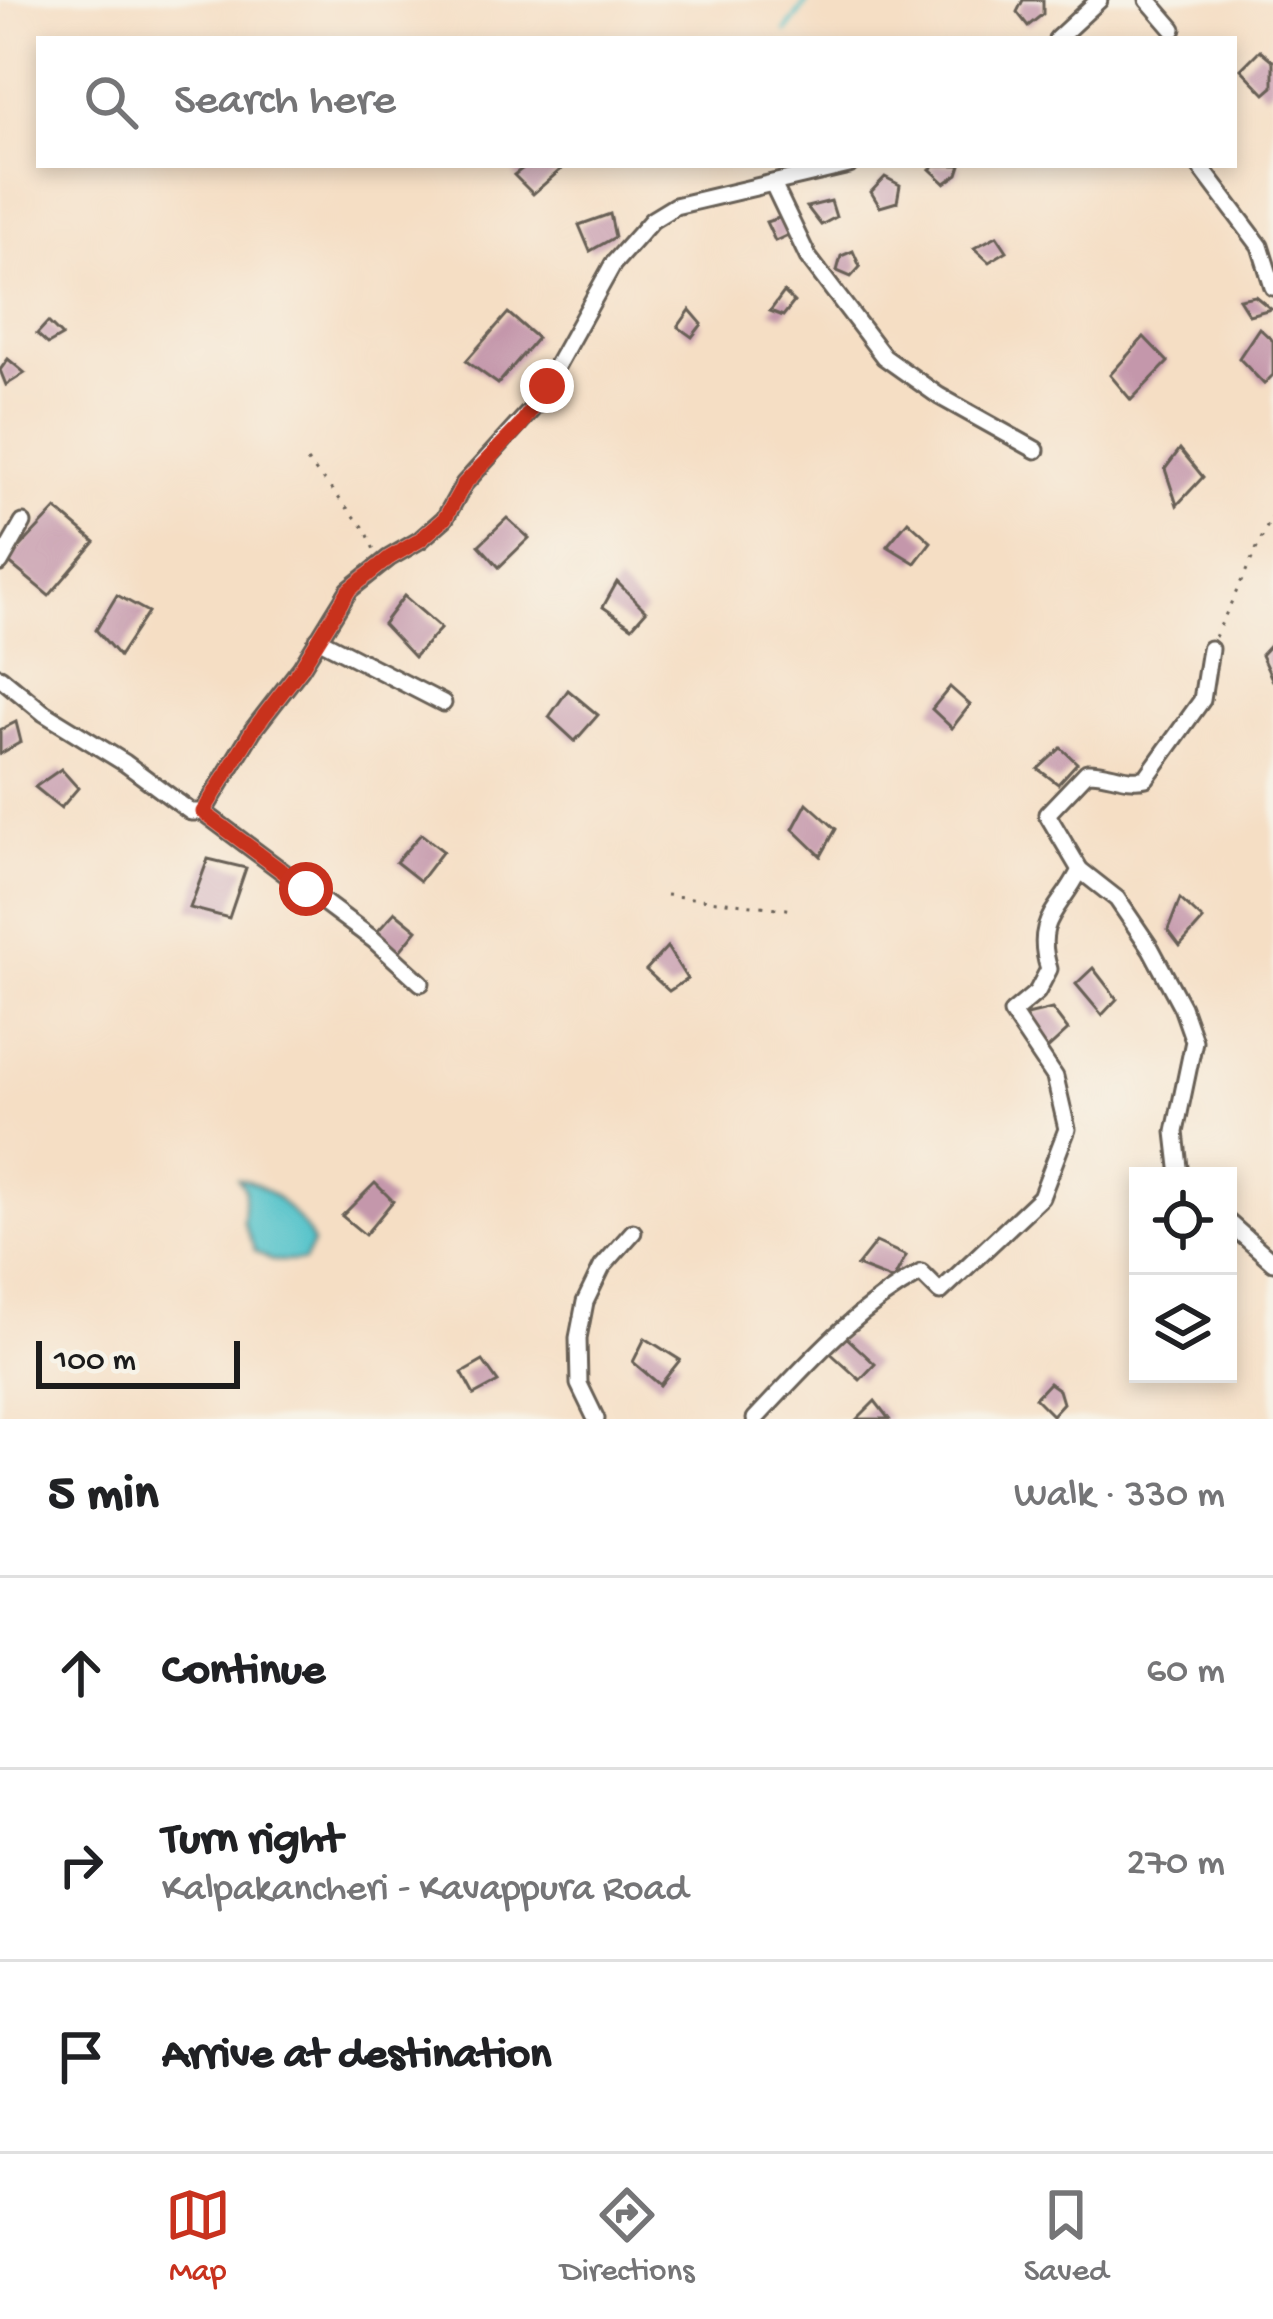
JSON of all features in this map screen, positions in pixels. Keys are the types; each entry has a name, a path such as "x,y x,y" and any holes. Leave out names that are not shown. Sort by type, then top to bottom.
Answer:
{"street":[{"path":"1061,36 1100,0"},
{"path":"1148,0 1173,29"},
{"path":"203,812 349,590 445,518 464,484 520,426 613,264 652,220 675,206 837,168"},
{"path":"1202,168 1260,246 1273,287"},
{"path":"773,184 808,257 884,357 939,396 1036,450"},
{"path":"0,563 23,523"},
{"path":"318,639 443,703"},
{"path":"1179,1167 1175,1132 1194,1041 1182,1007 1117,899 1080,870 1047,814 1087,772 1146,778 1202,700 1210,649"},
{"path":"0,677 44,713 125,763 190,812 203,812 374,940 421,983"},
{"path":"755,1419 849,1320 921,1273 940,1292 1041,1197 1067,1129 1055,1077 1012,1013 1037,992 1049,969 1041,944 1046,920 1069,893 1080,870"},
{"path":"1237,1230 1273,1262"},
{"path":"596,1419 579,1384 578,1338 585,1302 602,1267 633,1232"}],"path":[{"path":"307,460 366,530 380,566"},
{"path":"1210,649 1273,514"},
{"path":"666,896 795,910"}],"water":[{"path":"238,1179 272,1194 301,1223 313,1243 304,1261 273,1261 255,1251 243,1221 245,1189"}],"building":[{"path":"1023,0 1043,0 1043,14 1028,26 1017,12"},
{"path":"1260,50 1273,61 1273,87 1265,94 1241,69"},
{"path":"523,168 563,168 533,194 514,175"},
{"path":"931,168 960,168 945,183"},
{"path":"885,177 900,185 897,202 880,207 871,192"},
{"path":"831,201 836,217 821,225 807,207"},
{"path":"610,214 615,237 590,251 579,225"},
{"path":"782,217 792,233 775,241 766,222"},
{"path":"997,236 1007,251 989,262 974,248"},
{"path":"853,251 860,267 851,277 837,271 841,256"},
{"path":"784,292 794,302 783,316 770,311"},
{"path":"1255,296 1271,309 1249,315 1239,299"},
{"path":"690,310 702,324 692,337 678,327"},
{"path":"508,313 537,338 498,384 466,361"},
{"path":"48,322 62,336 48,344 37,334"},
{"path":"1259,328 1273,341 1273,375 1264,384 1239,358"},
{"path":"1144,337 1168,362 1131,400 1110,375"},
{"path":"8,359 25,373 6,385 0,370"},
{"path":"1180,449 1203,477 1177,505 1165,469"},
{"path":"56,509 95,542 49,596 7,561"},
{"path":"507,518 529,538 499,567 479,545"},
{"path":"908,521 931,542 915,563 887,546"},
{"path":"617,582 646,611 632,627 603,607"},
{"path":"117,595 148,612 119,656 96,630"},
{"path":"404,596 441,628 414,657 383,624"},
{"path":"1273,642 1273,681 1261,655"},
{"path":"950,687 970,705 952,728 932,709"},
{"path":"568,690 598,715 575,741 549,717"},
{"path":"16,722 21,742 0,754 0,730"},
{"path":"1061,748 1077,763 1058,784 1038,769"},
{"path":"61,769 78,788 61,808 35,787"},
{"path":"807,803 836,829 821,856 793,829"},
{"path":"421,834 443,851 420,881 396,862"},
{"path":"208,859 246,868 229,918 190,908"},
{"path":"1180,899 1203,920 1180,946 1168,930"},
{"path":"395,912 417,930 399,952 376,933"},
{"path":"667,947 687,979 669,991 646,970"},
{"path":"1093,968 1117,999 1102,1015 1076,984"},
{"path":"1052,1009 1068,1030 1043,1053 1023,1016"},
{"path":"375,1183 393,1201 365,1235 342,1216"},
{"path":"876,1242 906,1256 893,1280 857,1266"},
{"path":"845,1336 875,1364 860,1380 825,1348"},
{"path":"645,1338 680,1360 660,1385 633,1362"},
{"path":"483,1361 498,1382 474,1395 462,1373"},
{"path":"1049,1383 1059,1390 1063,1403 1052,1415 1035,1398"},
{"path":"875,1401 889,1419 857,1419"}],"waterway":[{"path":"786,31 808,0"}],"route":[{"path":"306,889 203,812 349,590 445,518 464,484 520,426 547,386"}]}
